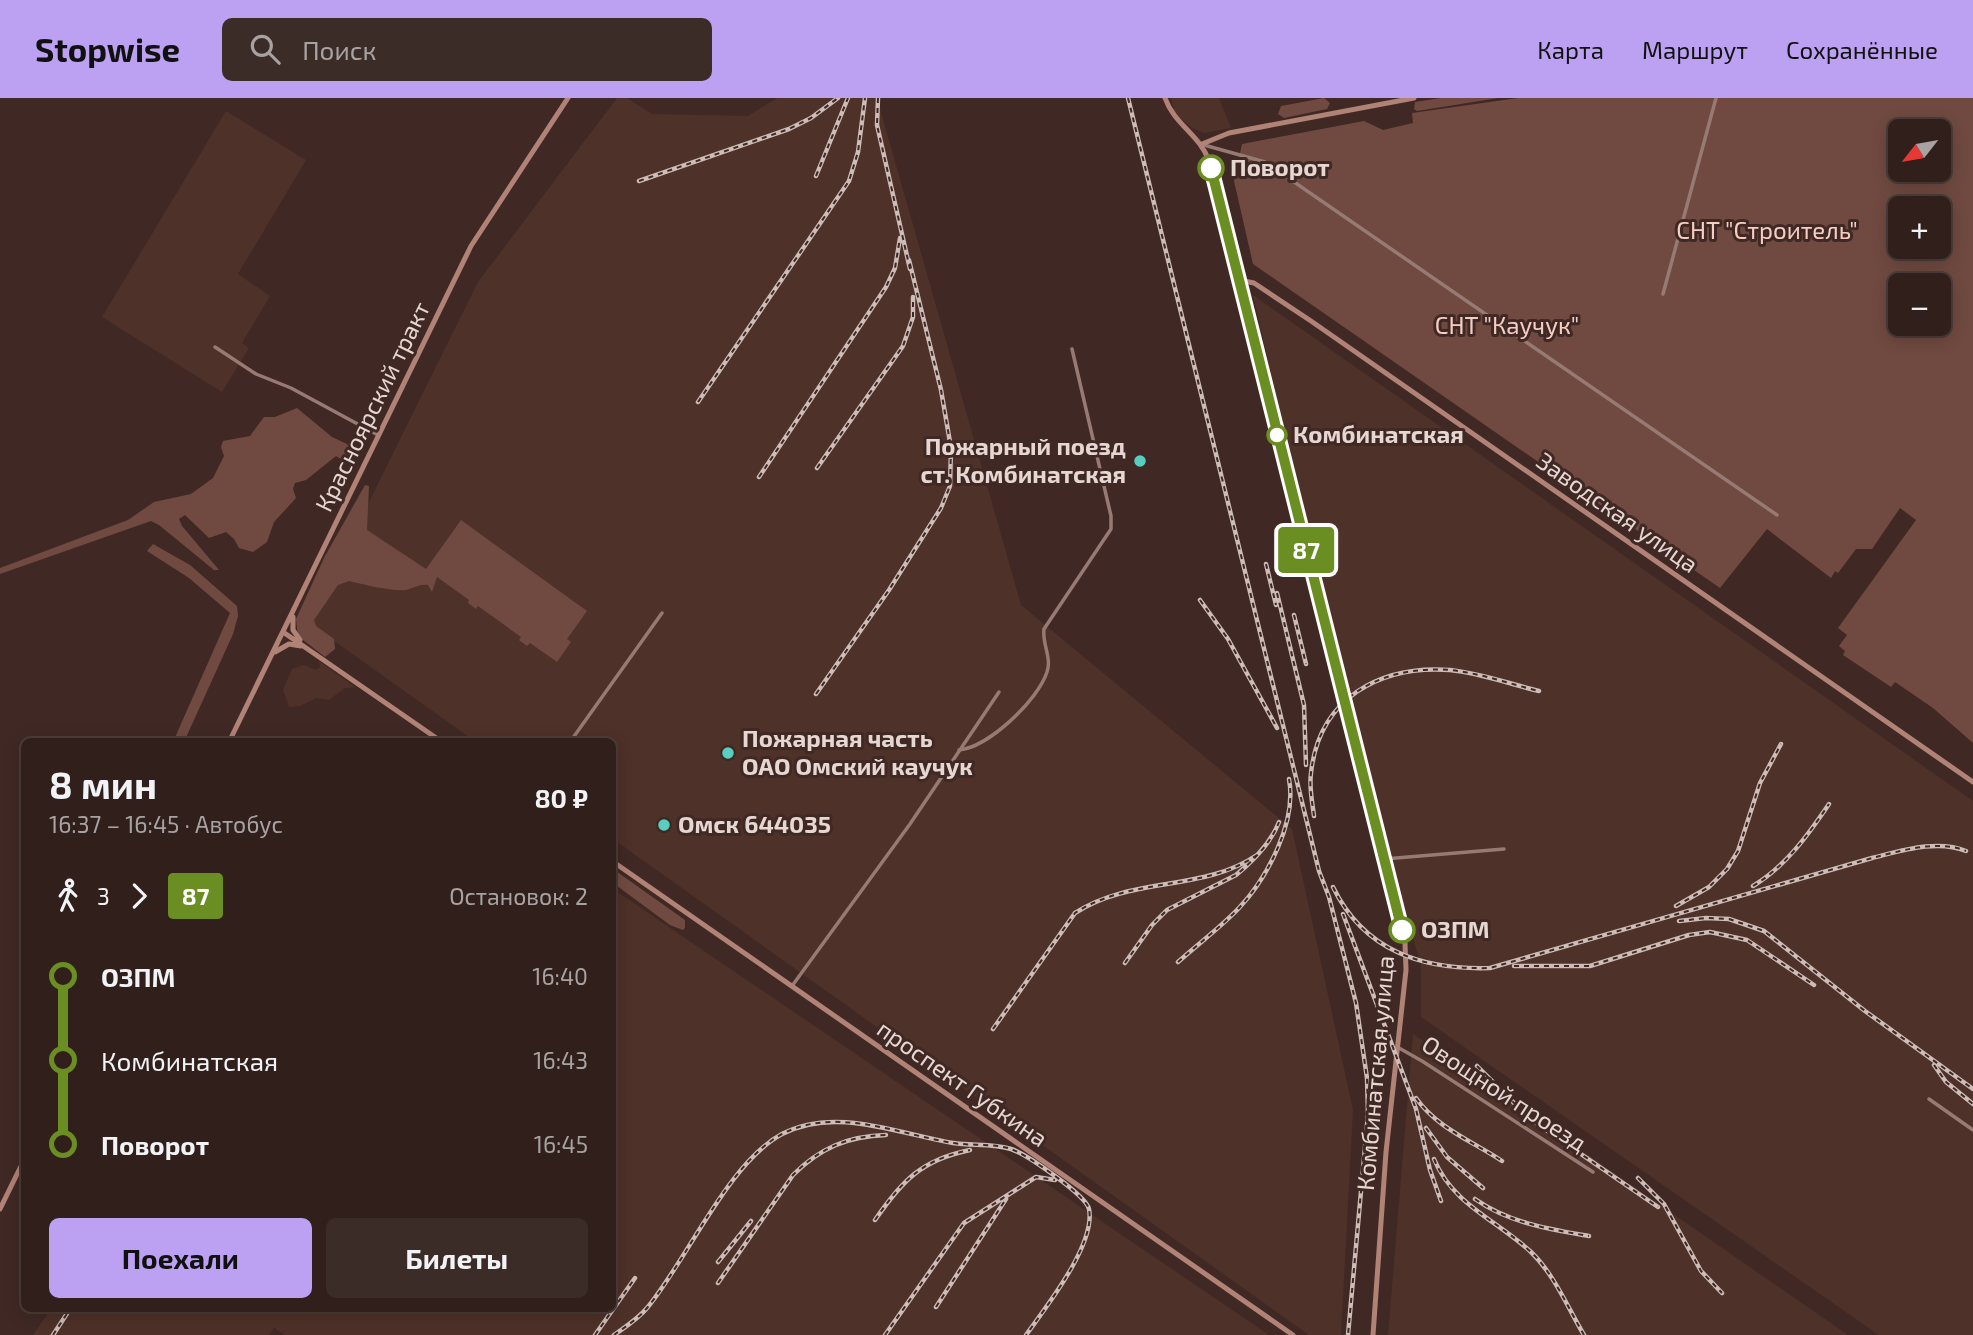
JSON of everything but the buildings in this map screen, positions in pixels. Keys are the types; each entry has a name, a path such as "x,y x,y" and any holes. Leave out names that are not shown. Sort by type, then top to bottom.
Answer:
{"main road":[{"name":"Красноярский тракт","path":"231,738 471,246 568,98"},
{"name":"Комбинатская улица","path":"1165,98 1176,119 1202,144 1209,161 1406,950 1373,1335"},
{"path":"1202,144 1236,132 1414,98"},
{"name":"Заводская улица","path":"1239,280 1254,283 1311,321 1973,782"},
{"path":"294,610 293,630 307,648"},
{"path":"283,632 436,738"},
{"path":"271,657 289,644 307,648"},
{"name":"проспект Губкина","path":"616,864 1293,1335"},
{"path":"0,1209 21,1166"}],"street":[{"path":"1664,294 1716,98"},
{"path":"1202,144 1236,156 1265,162 1777,515"},
{"path":"215,347 256,374 291,388 378,435"},
{"path":"959,750 970,747 995,732 1011,720 1033,696 1047,674 1049,663 1043,637 1044,629 1111,529 1111,516 1072,349"},
{"path":"573,738 662,613"},
{"path":"792,986 910,824 999,692"},
{"path":"1382,859 1504,849"},
{"name":"Овощной проезд","path":"1397,1047 1593,1172"},
{"path":"1929,1099 1973,1130"}],"shaded area":[{"path":"617,98 627,98 652,114 748,116 777,98 877,98 1021,605 1292,829 1353,1110 1341,1335 1309,1335 616,841 616,738 470,738 309,623 478,282"},
{"path":"1171,98 1219,98 1231,128 1204,133 1192,128 1175,114"},
{"path":"226,111 306,160 238,274 270,296 242,343 249,348 222,392 102,317"},
{"path":"1253,295 1973,801 1973,1335 1879,1335 1421,1017 1421,965 1363,767"},
{"path":"319,661 355,687 345,688 329,700 316,698 300,706 289,707 283,690 292,669 304,665 316,670 320,667"},
{"path":"616,891 1269,1335 286,1335 274,1328 269,1335 33,1335 49,1312 616,1312"},
{"path":"1413,1034 1848,1335 1388,1335"}],"green space":[{"path":"1324,98 1330,103 1327,109 1284,118 1278,114 1281,106"},
{"path":"1441,98 1498,98 1417,111 1414,109 1415,102"},
{"path":"1518,98 1973,98 1973,743 1933,708 1895,682 1891,687 1843,655 1845,651 1839,646 1847,635 1838,628 1916,520 1900,508 1872,549 1856,549 1831,578 1767,529 1720,588 1253,264 1234,181 1242,144 1364,121 1383,130 1413,123 1412,113"},
{"path":"297,408 332,437 351,446 353,462 349,464 336,456 306,480 295,483 293,489 296,498 274,522 267,542 253,552 239,548 226,532 209,538 185,515 179,519 182,526 219,570 214,570 151,521 0,574 0,568 128,520 154,502 191,494 213,478 224,456 221,447 223,441 250,436 264,417 275,417"},
{"path":"365,485 369,486 367,530 426,569 461,520 587,611 567,639 571,642 557,662 530,643 527,646 519,640 521,637 478,606 476,609 468,603 469,600 437,577 432,592 428,585 401,590 349,581 338,585 314,620 316,626 334,639 335,649 325,657 298,636 296,619 324,558"},
{"path":"153,544 190,565 237,606 238,616 233,634 186,738 175,738 230,613 189,578 147,551"},
{"path":"616,871 685,920 683,930 670,925 616,885"}],"railway":[{"path":"639,181 789,129 811,118 838,98"},
{"path":"816,176 848,98"},
{"path":"698,402 849,181 858,152 865,98"},
{"path":"878,98 877,125 910,269"},
{"path":"1128,98 1319,871 1329,897 1356,1003 1367,1078 1368,1114 1348,1335"},
{"path":"759,477 886,287 895,268 900,238"},
{"path":"816,694 889,590 941,508 950,486 951,448 941,390 909,260"},
{"path":"817,468 903,346 913,317 913,297"},
{"path":"1266,564 1276,605"},
{"path":"1277,593 1304,705 1306,765"},
{"path":"1200,600 1228,639 1277,728"},
{"path":"1294,615 1306,664"},
{"path":"1314,816 1310,778 1316,747 1326,725 1340,706 1357,692 1400,673 1424,670 1461,671 1539,691"},
{"path":"1676,906 1709,887 1727,869 1738,851 1760,783 1781,744"},
{"path":"1178,962 1232,915 1250,895 1270,865 1289,813 1289,779"},
{"path":"1753,886 1786,859 1829,804"},
{"path":"1125,963 1152,925 1167,910 1236,875 1261,851 1279,822"},
{"path":"1333,887 1361,927 1398,952 1441,965 1490,968 1895,852 1931,846 1966,851"},
{"path":"993,1029 1075,913 1097,901 1120,894 1191,880 1236,867 1257,855"},
{"path":"1343,914 1416,1109 1430,1170 1441,1201"},
{"path":"1679,921 1729,919 1764,931 1865,1011 1973,1089"},
{"path":"1514,966 1590,966 1689,935 1710,932 1747,940 1814,985"},
{"path":"1934,1065 1946,1082 1973,1104"},
{"path":"1477,1066 1530,1119 1658,1207"},
{"path":"1416,1098 1434,1118 1502,1161"},
{"path":"614,1335 647,1308 726,1189 762,1148 782,1134 824,1122 867,1125 953,1143 1011,1149 1055,1176 1078,1194 1089,1209 1085,1240 1068,1275 1026,1335"},
{"path":"1426,1128 1447,1157 1483,1188"},
{"path":"718,1283 793,1175 803,1166 835,1145 859,1138 886,1135"},
{"path":"875,1220 894,1194 914,1174 938,1160 970,1150"},
{"path":"1434,1159 1442,1175 1464,1200 1518,1241 1539,1261 1554,1281 1584,1335"},
{"path":"885,1335 964,1223 1036,1177 1055,1180"},
{"path":"1638,1178 1664,1204 1701,1271 1722,1293"},
{"path":"936,1307 1006,1199"},
{"path":"1475,1199 1515,1219 1544,1228 1589,1236"},
{"path":"718,1262 751,1221"},
{"path":"616,1305 635,1278"},
{"path":"53,1335 68,1312"},
{"path":"595,1335 611,1312"}],"bus line":[{"name":"87","path":"1211,168 1390,892 1402,930"}],"place":[{"name":"Поворот","path":"1211,168"},
{"name":"Комбинатская","path":"1277,435"},
{"name":"Пожарный поезд ст. Комбинатская","path":"1140,461"},
{"name":"Пожарная часть ОАО Омский каучук","path":"728,753"},
{"name":"Омск 644035","path":"664,825"},
{"name":"ОЗПМ","path":"1402,930"}],"park label":[{"name":"СНТ \"Строитель\"","path":"1767,231"},
{"name":"СНТ \"Каучук\"","path":"1507,326"}]}
